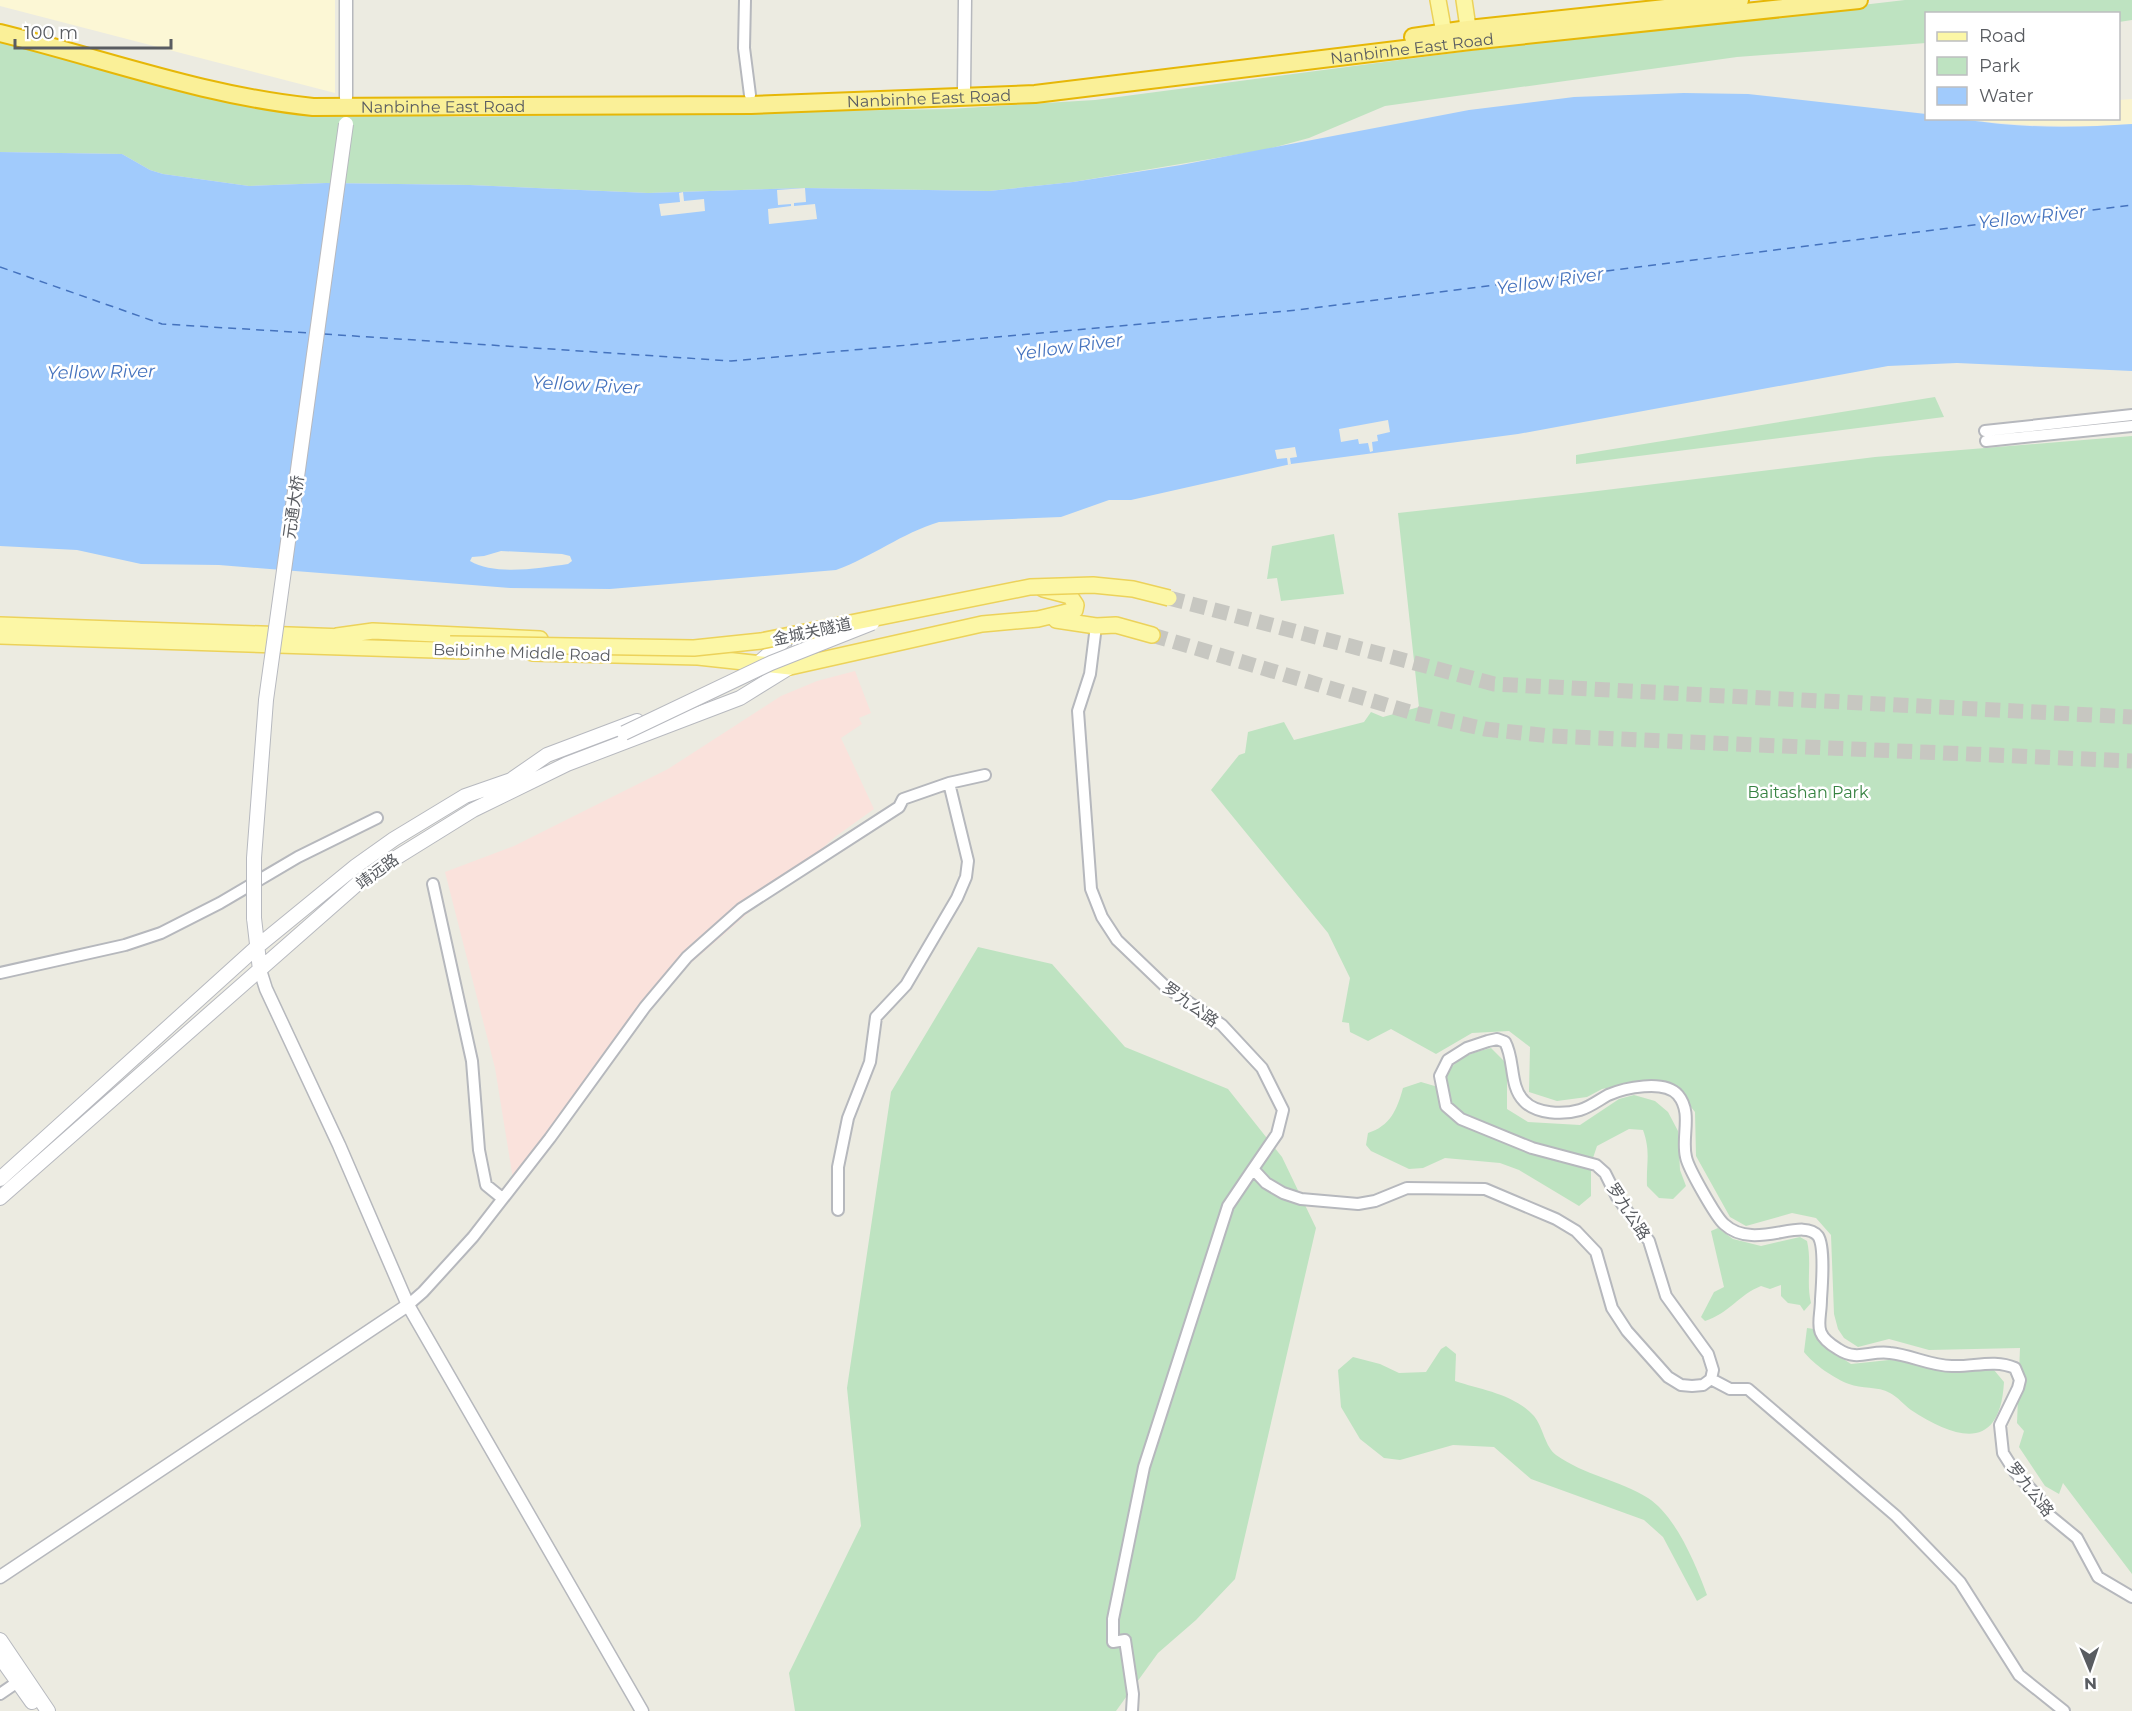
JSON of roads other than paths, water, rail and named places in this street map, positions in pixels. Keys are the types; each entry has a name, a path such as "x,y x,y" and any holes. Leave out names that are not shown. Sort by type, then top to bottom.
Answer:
{"highway":[{"name":"Nanbinhe East Road","path":"0,33 153,77 230,95 291,105 346,110 751,105 988,98 1094,88 1469,35 1740,0"},
{"name":"Nanbinhe East Road","path":"1469,35 1859,0"},
{"name":"Nanbinhe East Road","path":"0,25 178,74 275,92 346,110 964,89 1091,80 1444,39"}],"main road":[{"path":"1438,0 1444,39"},
{"path":"1464,0 1469,35"},
{"name":"元通大桥","path":"260,970 254,918 254,858 266,700 346,110"},
{"path":"0,625 337,636 373,631 696,646 788,638 876,620 1007,585 1054,590 1070,596 1076,605 1075,610 1065,614 1038,619"},
{"name":"金城关隧道","path":"337,636 450,644 694,648 761,641 850,622 885,618 969,597 1030,587 1093,585 1133,589 1169,598"},
{"path":"511,780 624,734 771,663 885,618"},
{"path":"1038,619 1075,620 1096,626 1116,626 1152,635"},
{"name":"Beibinhe Middle Road","path":"0,636 698,657 790,668 982,624 1038,619"},
{"path":"790,668 805,634"},
{"name":"靖远路","path":"0,1179 258,946 394,839 465,796 511,780 547,755 681,705 760,665 788,638"},
{"name":"靖远路","path":"0,1198 365,877 473,810 567,764 740,698 790,668"},
{"path":"0,1640 12,1686 48,1711"},
{"path":"0,1658 12,1686 38,1711"}],"street":[{"path":"346,0 346,110"},
{"path":"745,0 744,48 750,95"},
{"path":"964,89 965,0"},
{"path":"2132,415 1985,436 2132,426"},
{"name":"罗九公路","path":"1096,626 1089,674 1078,711 1091,889 1102,917 1117,940 1166,987 1222,1025 1262,1068 1283,1110 1277,1134 1228,1206 1144,1467 1113,1619 1113,1642 1125,1640 1133,1694 1132,1711"},
{"path":"0,1577 408,1305 423,1292 466,1245 550,1138 645,1007 687,957 741,909 899,807 903,799 949,783 985,775"},
{"path":"838,1210 838,1167 848,1118 870,1062 876,1017 906,985 957,898 966,877 968,861 949,783"},
{"path":"0,973 125,945 161,933 220,903 298,857 377,818"},
{"path":"433,884 472,1060 479,1150 486,1185 502,1198"},
{"path":"260,970 266,989 339,1145 408,1305 642,1711"},
{"name":"罗九公路","path":"1711,1379 1713,1370 1708,1354 1666,1296 1649,1241 1617,1197 1605,1173 1596,1165 1532,1148 1484,1126 1461,1119 1446,1106 1442,1095 1440,1076 1448,1060 1467,1048 1488,1041 1497,1039 1505,1042 1511,1052 1515,1089 1524,1102 1551,1113 1580,1110 1629,1088 1667,1089 1677,1095 1685,1110 1686,1156 1724,1224 1746,1236 1770,1236 1800,1228 1810,1230 1819,1237 1822,1252 1821,1300 1817,1320 1820,1333 1826,1340 1854,1357 1888,1352 1952,1366 2003,1363 2014,1368 2020,1380 2000,1425 2003,1453 2014,1472 2039,1498 2049,1515 2077,1539 2098,1577 2132,1597"},
{"path":"1253,1169 1266,1183 1283,1193 1301,1199 1358,1204 1374,1201 1407,1188 1485,1189 1556,1219 1576,1231 1596,1252 1612,1308 1627,1331 1668,1377 1681,1385 1703,1385 1711,1379 1730,1389 1748,1389 1896,1516 1960,1582 2019,1675 2064,1711"}],"water":[{"name":"Yellow River","path":"1684,93 1748,94 1925,114 1925,120 1965,120 2066,127 2132,124 2132,371 1957,363 1888,366 1518,434 1291,464 1131,500 1109,500 1061,517 939,522 912,532 836,570 610,589 510,588 219,565 141,564 77,550 0,546 0,152 122,154 150,170 163,174 249,186 326,183 470,185 648,193 805,188 989,191 1073,182 1181,165 1469,110 1574,97","holes":["501,551 570,556 572,561 568,564 531,569 505,570 480,566 470,561 472,557"]}],"tunnel":[{"path":"1169,598 1494,684 2132,717"},
{"path":"1152,635 1410,712 1485,729 1550,736 2132,761"}],"park label":[{"name":"Baitashan Park","path":"1808,792"}]}
